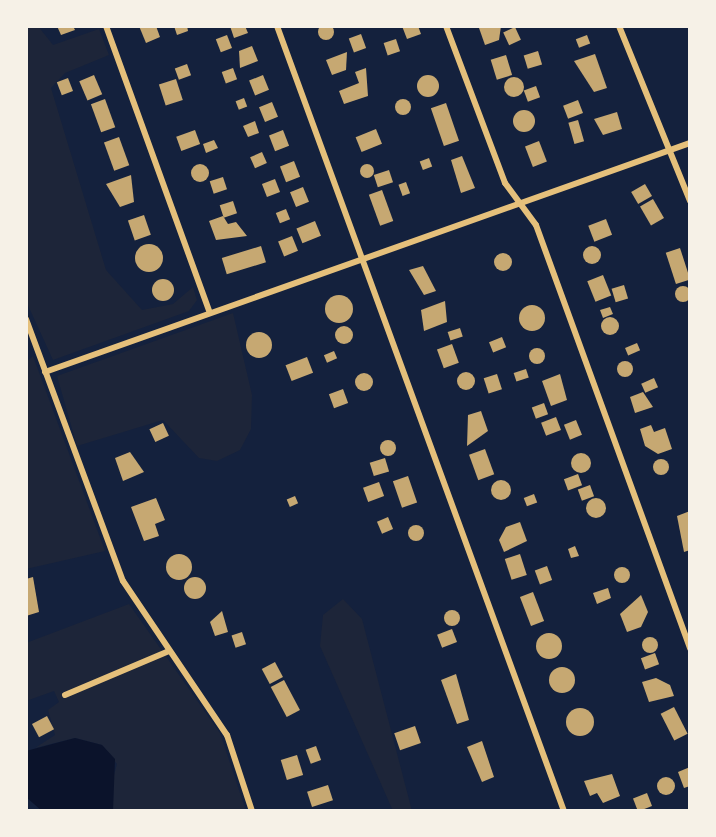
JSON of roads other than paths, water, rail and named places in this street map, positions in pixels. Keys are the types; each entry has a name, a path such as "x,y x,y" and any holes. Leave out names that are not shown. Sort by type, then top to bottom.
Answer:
{"street":[{"path":"106,26 210,313"},
{"path":"277,26 564,811"},
{"path":"446,26 520,204 536,225 690,649"},
{"path":"619,26 666,152 690,201"},
{"path":"45,372 690,143"},
{"path":"26,319 115,563 167,652 231,744 252,811"},
{"path":"65,695 167,652"}]}
